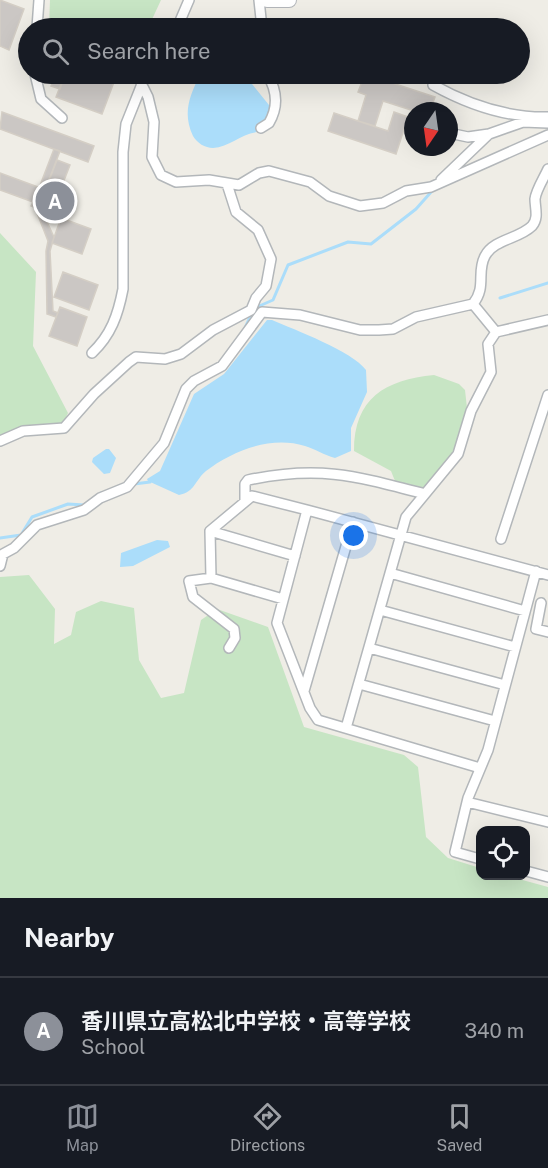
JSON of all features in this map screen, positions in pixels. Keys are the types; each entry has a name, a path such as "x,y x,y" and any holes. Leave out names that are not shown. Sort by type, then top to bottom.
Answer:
{"street":[{"path":"38,18 39,0"},
{"path":"181,18 189,0"},
{"path":"259,0 261,18"},
{"path":"267,0 289,0"},
{"path":"37,84 41,99 62,118"},
{"path":"92,353 113,327 122,298 123,152 126,124 142,84"},
{"path":"145,84 154,122 152,157 160,175 176,182 209,180 239,185 259,172 269,171 310,182 329,196 360,206 383,203 406,191 439,183 548,135"},
{"path":"261,128 269,123 276,104 272,84"},
{"path":"433,85 460,100 488,110 548,117"},
{"path":"458,135 468,137 489,134 523,122 548,123"},
{"path":"439,183 489,134"},
{"path":"0,441 23,431 64,428 94,394 136,357 165,358 181,354 213,330 251,310 300,315 360,330 379,330 393,329 416,318 473,304 482,292 485,255 493,247 532,226 536,218 535,197 548,169"},
{"path":"227,184 236,212 258,230 271,259 266,286 256,298 251,310"},
{"path":"473,304 496,332"},
{"path":"0,566 3,554 14,548 37,525 84,510 100,498 127,487 164,442 186,389 194,381 222,366 262,312"},
{"path":"346,728 406,517 458,454 471,411 491,372 488,344 496,332 548,320"},
{"path":"501,539 548,395"},
{"path":"245,500 245,484 248,480 296,471 360,477 425,494"},
{"path":"211,578 210,531 252,496 548,575"},
{"path":"307,510 277,623 318,720 480,768"},
{"path":"304,691 353,522"},
{"path":"210,531 295,556"},
{"path":"476,858 455,852 467,802 495,722 536,571"},
{"path":"390,573 525,610"},
{"path":"229,648 235,638 234,629 193,597 189,581 211,578 283,598"},
{"path":"528,600 544,604 536,629 548,632"},
{"path":"380,610 515,647"},
{"path":"369,648 505,686"},
{"path":"358,684 495,722"},
{"path":"467,802 548,822"},
{"path":"530,872 548,877"}],"green space":[{"path":"50,0 161,0 153,18 49,18"},
{"path":"0,233 36,272 33,346 68,413 62,425 25,426 0,437"},
{"path":"434,375 459,384 465,390 467,408 454,453 422,489 395,481 391,471 354,451 355,433 366,405 376,395 387,387 401,382"},
{"path":"29,575 55,609 54,644 71,635 76,612 101,601 134,608 139,660 161,698 184,693 201,620 217,609 268,627 304,727 404,755 418,767 426,837 448,858 476,867 476,880 523,880 548,887 548,898 0,898 0,577"}],"water":[{"path":"196,84 252,84 273,110 268,121 257,125 257,132 213,148 202,145 193,136 188,119 190,97"},
{"path":"267,320 272,320 336,348 366,370 367,392 351,428 351,451 335,458 309,447 279,442 252,447 228,457 202,474 192,488 179,495 148,481 147,479 160,471 194,394 224,374"},
{"path":"109,449 116,458 110,473 104,474 92,462 93,458"},
{"path":"157,540 168,541 170,547 133,566 120,567 121,553"}],"building":[{"path":"0,0 24,9 21,18 18,18 18,25 9,50 0,46"},
{"path":"52,84 62,84 60,89 51,86"},
{"path":"61,84 113,84 102,114 56,97"},
{"path":"361,84 395,84 435,97 433,102 404,102 404,108 383,101 375,126 358,121 366,95 358,92"},
{"path":"2,112 94,146 88,162 0,129"},
{"path":"394,112 404,116 404,129 396,154 328,131 334,113 388,131"},
{"path":"54,149 60,151 45,190 39,188"},
{"path":"57,160 70,165 60,191 47,186"},
{"path":"0,173 73,200 67,215 44,206 42,211 31,206 33,202 0,190"},
{"path":"35,208 42,211 54,237 50,251 53,311 58,313 56,317 47,314 46,251 48,241"},
{"path":"61,218 91,229 82,254 52,243"},
{"path":"63,272 98,285 89,310 54,297"},
{"path":"60,307 87,317 77,346 49,336"}],"waterway":[{"path":"257,307 273,300 288,265 348,242 371,244 416,209 432,191"},
{"path":"500,298 548,283"},
{"path":"245,328 251,315"},
{"path":"134,484 150,482"},
{"path":"0,538 21,535 32,517 68,504 84,505 101,493"}],"place":[{"name":"香川県立高松北中学校・高等学校","path":"55,201"}]}
